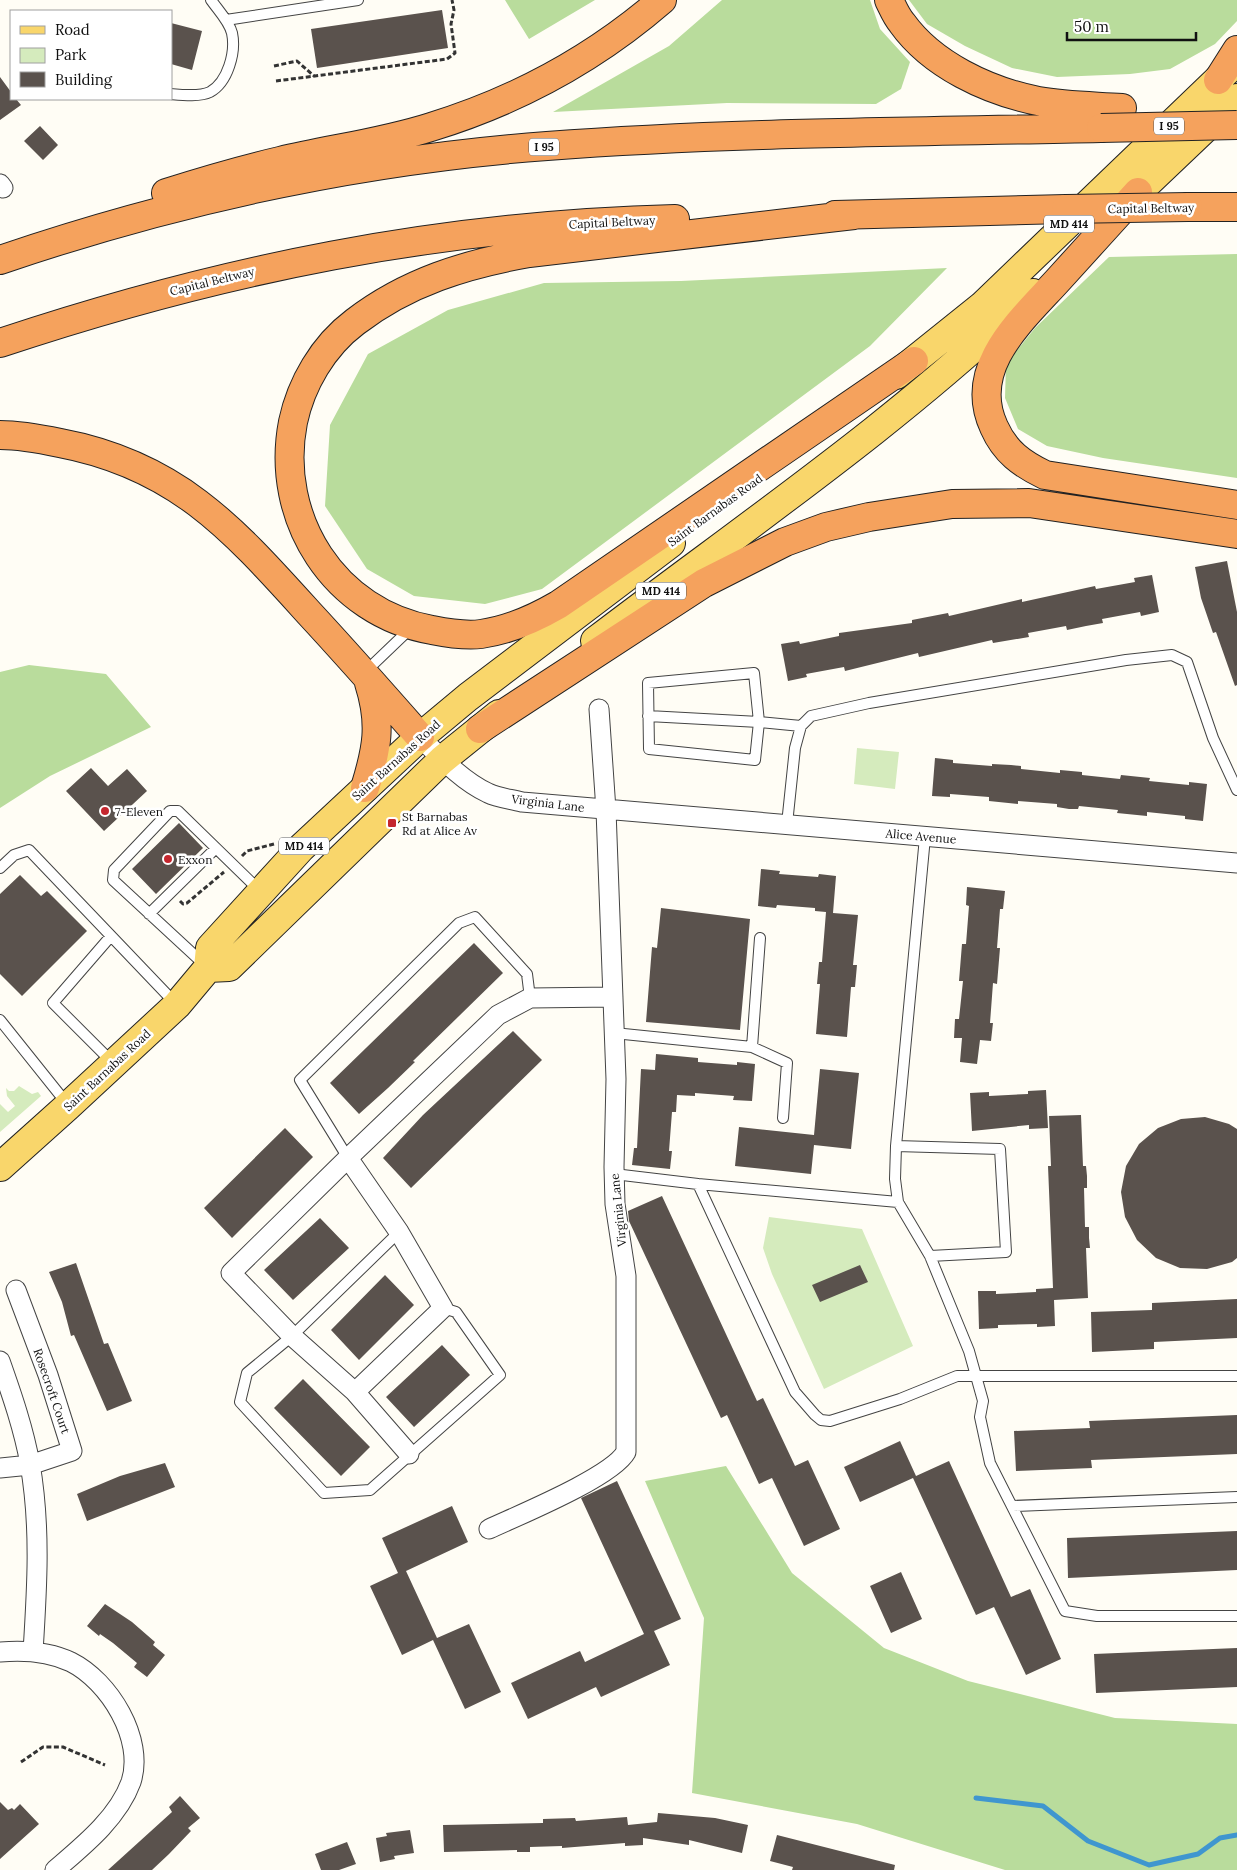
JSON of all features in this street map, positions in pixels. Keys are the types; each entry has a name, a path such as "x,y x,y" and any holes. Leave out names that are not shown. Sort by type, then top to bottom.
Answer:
{"highway":[{"path":"0,249 196,183 280,161 394,138 477,112 519,94 555,75 602,46 662,0"},
{"path":"889,0 901,23 922,46 946,64 978,81 1038,101 1237,115"},
{"path":"1228,89 1237,50"},
{"name":"I 95","path":"0,260 122,222 284,183 451,157 546,146 644,141 1237,124"},
{"path":"1138,192 1008,335 989,371 986,392 988,415 1009,452 1026,465 1046,474 1237,505"},
{"name":"Capital Beltway","path":"0,343 93,313 212,280 374,247 556,225 854,215 1188,207 1235,208"},
{"path":"854,215 539,251 490,260 419,283 386,301 354,322 324,354 310,374 297,404 291,436 289,472 296,507 308,539 327,569 350,592 380,614 412,627 442,632 479,634 512,627 535,618 558,605 914,361"},
{"path":"0,435 83,447 124,461 160,477 192,497 245,542 420,738"},
{"path":"480,729 704,583 784,542 826,527 869,516 952,504 1029,503 1237,534"},
{"path":"365,675 378,720 375,757 365,788"}],"main road":[{"name":"Saint Barnabas Road","path":"1138,192 1228,89 1237,61"},
{"name":"Saint Barnabas Road","path":"0,1166 68,1106 176,1004 208,968 210,948 260,892 301,848 420,738 468,696 599,596 914,361 982,306 1228,89"},
{"name":"MD 414","path":"208,968 229,967 442,760 480,729 856,445 999,324 1118,211"}],"street":[{"name":"Virginia Lane","path":"489,1529 570,1491 622,1460 626,1452 626,1276 615,1204 613,997 606,810 599,709"},
{"name":"Virginia Lane","path":"420,738 442,760 478,787 499,797 538,804 606,810"},
{"name":"Alice Avenue","path":"606,810 1237,863"},
{"path":"410,1454 355,1392 292,1336 231,1273 498,1015 530,998 613,997"},
{"path":"348,1158 399,1232 442,1308 355,1392"},
{"name":"Rosecroft Court","path":"0,1468 30,1465 72,1451 48,1375 16,1290"},
{"path":"0,1361 26,1444 35,1506 38,1564 33,1652"},
{"path":"0,1652 33,1652 68,1661 81,1668 102,1687 129,1730 135,1764 127,1792 104,1824 55,1870"}],"lane":[{"path":"172,94 186,96 209,92 217,85 230,63 232,32 226,20 211,0"},
{"path":"226,20 358,0"},
{"path":"365,675 412,627"},
{"path":"787,824 794,748 801,726 811,716 869,703 1172,654 1187,662 1213,738 1237,790"},
{"path":"754,673 759,722 755,760 649,749 648,683 754,673"},
{"path":"648,716 801,726"},
{"path":"208,968 113,880 114,870 170,811 178,811 260,892"},
{"path":"925,837 896,1146 895,1179 898,1202 930,1256 969,1351 982,1401 980,1417 990,1463 1065,1611 1097,1616 1237,1616"},
{"path":"149,914 215,849"},
{"path":"0,868 14,855 29,850 176,1004"},
{"path":"348,1158 300,1080 460,923 475,917 527,974 530,998"},
{"path":"111,936 53,1003 113,1063"},
{"path":"752,1047 760,938"},
{"path":"0,1020 68,1106"},
{"path":"614,1033 752,1047 787,1063 783,1118"},
{"path":"896,1146 1000,1150 1006,1252 930,1256"},
{"path":"614,1174 698,1184 898,1202"},
{"path":"698,1184 796,1392 814,1415 821,1420 830,1422 840,1420 900,1400 948,1379 976,1375 1237,1376"},
{"path":"399,1232 292,1336 247,1373 240,1402 324,1493 370,1490 500,1375 456,1312 442,1308"},
{"path":"1013,1506 1237,1497"}],"path":[{"path":"276,82 447,59 455,53 451,24 454,10 452,0"},
{"path":"274,66 297,62 315,76"},
{"path":"248,851 273,843 281,849"},
{"path":"171,892 183,904 224,871"},
{"path":"22,1762 43,1747 63,1747 105,1765"}],"green space":[{"path":"505,0 595,0 529,39"},
{"path":"722,0 870,0 880,29 910,62 901,89 876,104 727,103 553,112 669,46"},
{"path":"909,0 1237,0 1237,21 1215,44 1170,69 1130,74 1057,77 1012,68 965,46 927,24"},
{"path":"1237,254 1237,478 1103,458 1047,446 1018,429 1005,398 1006,364 1035,328 1109,257"},
{"path":"947,268 870,346 542,589 485,604 414,596 367,569 325,506 330,425 368,354 448,310 544,283 681,281"},
{"path":"29,665 106,674 151,727 50,776 0,808 0,672"},
{"path":"857,748 899,752 895,789 854,784"},
{"path":"19,1086 32,1094 38,1092 41,1096 0,1132 0,1104 8,1112 15,1106 7,1096 6,1088 9,1091 14,1091"},
{"path":"769,1217 862,1229 913,1346 824,1389 772,1274 763,1248"},
{"path":"726,1466 792,1573 884,1648 968,1681 1115,1718 1237,1724 1237,1870 1005,1870 857,1824 692,1793 704,1618 645,1481"}],"building":[{"path":"442,10 448,48 317,68 311,29"},
{"path":"172,23 202,31 192,70 172,64"},
{"path":"0,77 10,91 10,100 17,100 21,105 0,120"},
{"path":"40,126 58,145 43,160 24,141"},
{"path":"1227,561 1237,612 1237,685 1235,686 1216,632 1213,633 1201,598 1195,567"},
{"path":"1152,575 1159,612 1141,616 1140,612 1102,619 1103,623 1067,630 1066,626 1028,633 1029,637 993,643 992,640 919,657 918,653 845,671 844,667 806,674 807,677 788,681 781,644 799,641 800,644 839,636 839,633 912,623 912,620 948,613 949,616 1022,599 1022,602 1095,586 1096,589 1135,582 1134,578"},
{"path":"935,758 953,760 953,763 992,766 992,764 1011,765 1021,766 1021,769 1060,773 1060,770 1082,772 1082,775 1120,779 1121,775 1150,778 1149,781 1189,785 1189,782 1207,784 1203,821 1185,819 1185,816 1147,812 1147,816 1117,813 1118,810 1079,806 1078,809 1069,809 1057,807 1057,804 1018,801 1018,804 989,801 989,797 950,794 950,797 932,796"},
{"name":"7-Eleven","path":"91,768 108,786 127,769 147,791 104,831 66,791"},
{"name":"Exxon","path":"179,823 203,848 156,894 132,869"},
{"path":"761,869 780,871 779,874 818,877 819,874 836,876 833,913 858,915 853,965 857,965 855,987 851,987 847,1037 816,1034 820,984 817,984 819,962 822,962 826,912 815,911 815,908 777,905 776,908 758,906"},
{"path":"20,875 41,896 47,891 87,931 22,996 0,974 0,894"},
{"path":"967,887 1005,891 1003,909 1000,909 997,948 1000,948 997,984 993,983 990,1023 993,1023 991,1041 980,1040 977,1064 960,1062 962,1038 954,1038 955,1019 959,1019 963,981 959,981 962,944 966,944 969,906 966,905"},
{"path":"661,908 750,919 740,1030 646,1022 652,947 657,948"},
{"path":"474,943 503,973 413,1061 415,1062 359,1114 330,1083"},
{"path":"513,1031 542,1060 411,1188 383,1158 423,1115"},
{"path":"656,1054 698,1058 698,1062 737,1065 737,1062 755,1064 752,1101 733,1100 734,1096 695,1093 695,1096 677,1095 676,1112 672,1112 669,1151 672,1151 670,1169 632,1165 634,1148 637,1148 641,1069 655,1070"},
{"path":"820,1069 859,1073 851,1149 814,1145 811,1174 735,1166 739,1127 814,1135"},
{"path":"1046,1090 1048,1128 1029,1129 1029,1125 972,1131 970,1093 989,1092 989,1096 1028,1094 1028,1091"},
{"path":"1081,1115 1083,1166 1086,1166 1087,1176 1087,1188 1084,1188 1085,1227 1089,1227 1090,1248 1086,1248 1088,1298 1054,1300 1055,1326 1037,1327 1037,1324 998,1325 998,1328 979,1329 978,1291 996,1291 996,1294 1036,1292 1036,1289 1053,1288 1048,1166 1051,1166 1049,1116"},
{"path":"1205,1117 1229,1124 1237,1129 1237,1258 1232,1262 1207,1269 1180,1268 1156,1258 1137,1240 1125,1217 1121,1192 1126,1166 1139,1144 1158,1128 1181,1119"},
{"path":"285,1128 313,1157 232,1238 204,1208"},
{"path":"662,1196 757,1401 763,1398 795,1466 808,1460 840,1529 804,1546 772,1478 759,1484 727,1415 721,1418 629,1221 628,1211"},
{"path":"320,1218 349,1248 293,1300 264,1270"},
{"path":"76,1263 104,1344 108,1343 132,1401 107,1411 74,1335 71,1336 62,1302 49,1272"},
{"path":"860,1265 868,1282 820,1302 812,1285"},
{"path":"385,1275 414,1305 359,1360 331,1330"},
{"path":"1237,1299 1237,1338 1154,1342 1154,1349 1092,1352 1091,1312 1152,1310 1152,1303"},
{"path":"442,1345 470,1375 414,1427 386,1397"},
{"path":"303,1379 370,1447 341,1476 274,1408"},
{"path":"1237,1415 1237,1454 1091,1460 1092,1468 1016,1471 1014,1431 1090,1428 1089,1421"},
{"path":"900,1441 916,1476 949,1461 1011,1597 1030,1589 1061,1659 1026,1675 994,1607 976,1615 913,1478 860,1502 844,1467"},
{"path":"165,1463 175,1487 87,1521 77,1494 120,1476"},
{"path":"617,1481 681,1619 654,1631 670,1665 601,1697 596,1687 528,1719 511,1683 580,1651 585,1662 644,1634 581,1498"},
{"path":"452,1506 468,1542 406,1571 437,1638 469,1624 501,1692 465,1709 433,1640 402,1655 370,1586 398,1573 382,1538"},
{"path":"1237,1531 1237,1570 1068,1578 1067,1538"},
{"path":"901,1572 922,1619 891,1633 870,1586"},
{"path":"105,1604 132,1622 155,1642 153,1645 165,1655 147,1677 134,1667 137,1663 113,1643 100,1634 99,1636 87,1626"},
{"path":"1237,1648 1237,1687 1096,1693 1094,1654"},
{"path":"180,1796 200,1818 188,1828 191,1831 169,1854 152,1870 108,1870 172,1812 169,1807"},
{"path":"0,1802 8,1810 12,1808 14,1810 20,1804 39,1824 0,1859"},
{"path":"658,1813 715,1818 748,1825 742,1853 689,1840 689,1845 643,1838 643,1845 625,1846 625,1843 562,1848 562,1846 530,1847 530,1852 517,1852 517,1850 444,1852 443,1825 543,1823 543,1819 575,1818 576,1821 627,1817 628,1825 657,1822"},
{"path":"410,1830 414,1853 394,1856 395,1859 380,1862 376,1838 387,1836 386,1833"},
{"path":"777,1835 895,1865 894,1870 792,1870 793,1867 770,1861"},
{"path":"347,1842 356,1864 339,1870 321,1870 315,1854"}],"waterway":[{"path":"976,1798 1043,1806 1088,1841 1149,1865 1198,1854 1220,1838 1237,1835"}],"place":[{"name":"7-Eleven","path":"105,811"},
{"name":"St Barnabas Rd at Alice Av","path":"392,823"},
{"name":"Exxon","path":"168,859"}]}
